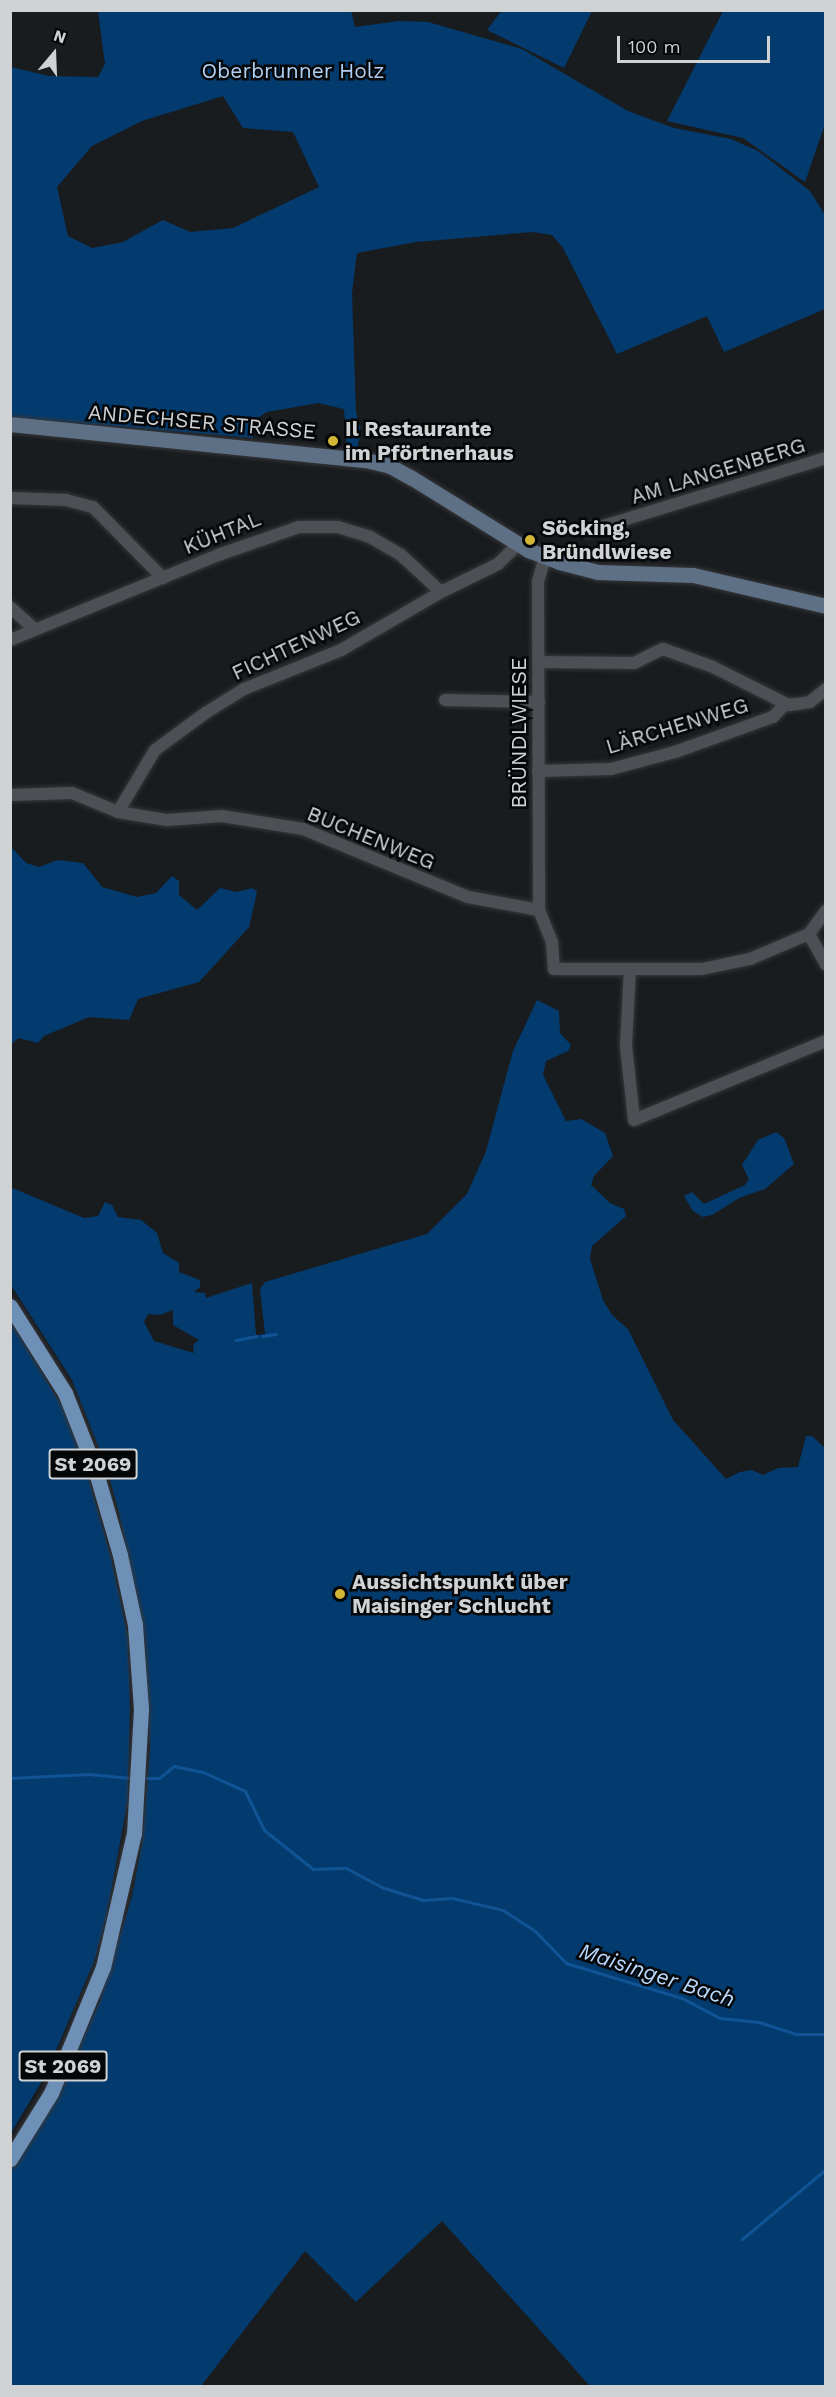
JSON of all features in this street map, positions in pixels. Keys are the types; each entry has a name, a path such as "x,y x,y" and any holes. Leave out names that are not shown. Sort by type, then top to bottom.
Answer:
{"main road":[{"name":"St 2069","path":"10,1306 65,1393 95,1469 120,1555 136,1638 141,1709 138,1805 125,1883 103,1967 51,2093 10,2159"}],"street":[{"name":"ANDECHSER STRASSE","path":"10,424 366,460 390,466 518,544 545,557 598,572 693,575 825,606"},
{"name":"AM LANGENBERG","path":"587,531 825,458"},
{"path":"10,498 66,500 93,507 163,578"},
{"name":"KÜHTAL","path":"10,640 33,628 280,531 338,527 386,545 441,592"},
{"name":"FICHTENWEG","path":"118,812 155,750 207,712 244,689 341,650 441,592 498,564 518,544"},
{"name":"BRÜNDLWIESE","path":"539,910 538,582 545,557"},
{"path":"10,607 33,628"},
{"path":"539,662 634,663 663,649 713,667 785,704 810,702 825,689"},
{"path":"445,700 539,702"},
{"name":"LÄRCHENWEG","path":"538,771 611,769 675,752 773,717 785,704"},
{"name":"BUCHENWEG","path":"10,795 72,793 118,812 167,820 222,816 303,829 468,897 539,910"},
{"path":"539,910 552,942 554,969 702,969 750,959 809,934 825,911"},
{"path":"809,934 825,965"},
{"path":"630,969 626,1046 634,1120 825,1041"}],"green space":[{"path":"502,10 592,11 564,68 487,30"},
{"name":"Oberbrunner Holz","path":"98,11 351,11 355,27 399,21 428,22 522,49 628,111 674,128 731,139 758,151 810,191 825,215 825,309 724,352 707,316 617,354 563,248 552,235 532,232 416,242 357,253 352,293 356,412 361,431 357,449 347,446 344,409 318,403 267,412 256,419 253,438 11,417 11,67 49,76 98,77 105,64","holes":["223,96 243,128 293,132 319,187 233,228 190,232 163,220 123,242 92,248 68,236 57,187 92,146 142,121"]},
{"path":"723,11 825,11 825,124 805,182 743,138 667,121"},
{"path":"11,847 26,863 39,867 58,860 83,863 102,887 137,897 156,893 172,876 179,881 179,895 197,910 220,888 237,892 253,888 257,892 249,927 199,982 138,999 129,1020 89,1017 44,1036 38,1043 19,1038 11,1044"},
{"path":"537,1000 559,1011 560,1033 571,1045 568,1051 546,1061 543,1075 566,1121 581,1119 605,1133 613,1156 594,1176 591,1185 610,1203 624,1209 626,1216 592,1246 590,1259 603,1300 612,1315 628,1329 673,1420 726,1479 740,1472 752,1470 763,1475 778,1468 798,1467 806,1436 812,1436 825,1448 825,2386 590,2386 442,2221 356,2302 305,2251 201,2386 11,2386 11,2170 53,2105 99,2003 132,1896 142,1843 150,1748 145,1639 119,1513 106,1466 72,1380 11,1285 10,1187 84,1218 98,1216 105,1202 112,1205 118,1217 141,1220 157,1233 163,1253 179,1263 179,1272 200,1280 200,1287 194,1292 205,1293 206,1298 252,1283 256,1335 265,1334 260,1289 265,1282 427,1234 467,1194 486,1151 513,1051","holes":["173,1310 173,1325 199,1340 193,1345 194,1353 154,1341 144,1322 148,1314 160,1315"]},
{"path":"776,1132 784,1138 794,1164 765,1189 739,1198 712,1215 703,1217 693,1211 684,1196 692,1192 704,1204 745,1185 749,1179 742,1165 758,1140"},
{"path":"10,1321 62,1406 86,1469 111,1557 128,1637 130,1707 128,1799 106,1919 94,1962 45,2076 11,2133"}],"waterway":[{"path":"262,1336 276,1334"},
{"path":"236,1340 257,1336"},
{"name":"Maisinger Bach","path":"141,1778 159,1778 174,1766 203,1772 245,1791 264,1830 313,1869 346,1868 381,1887 423,1900 452,1898 503,1910 535,1931 566,1963 682,1998 720,2018 759,2022 797,2034 826,2034"},
{"name":"Maisinger Bach","path":"10,1778 89,1774 131,1778"},
{"path":"742,2239 826,2169"}],"place":[{"name":"Il Restaurante im Pförtnerhaus","path":"333,441"},
{"name":"Söcking, Bründlwiese","path":"530,540"},
{"name":"Aussichtspunkt über Maisinger Schlucht","path":"340,1594"}]}
